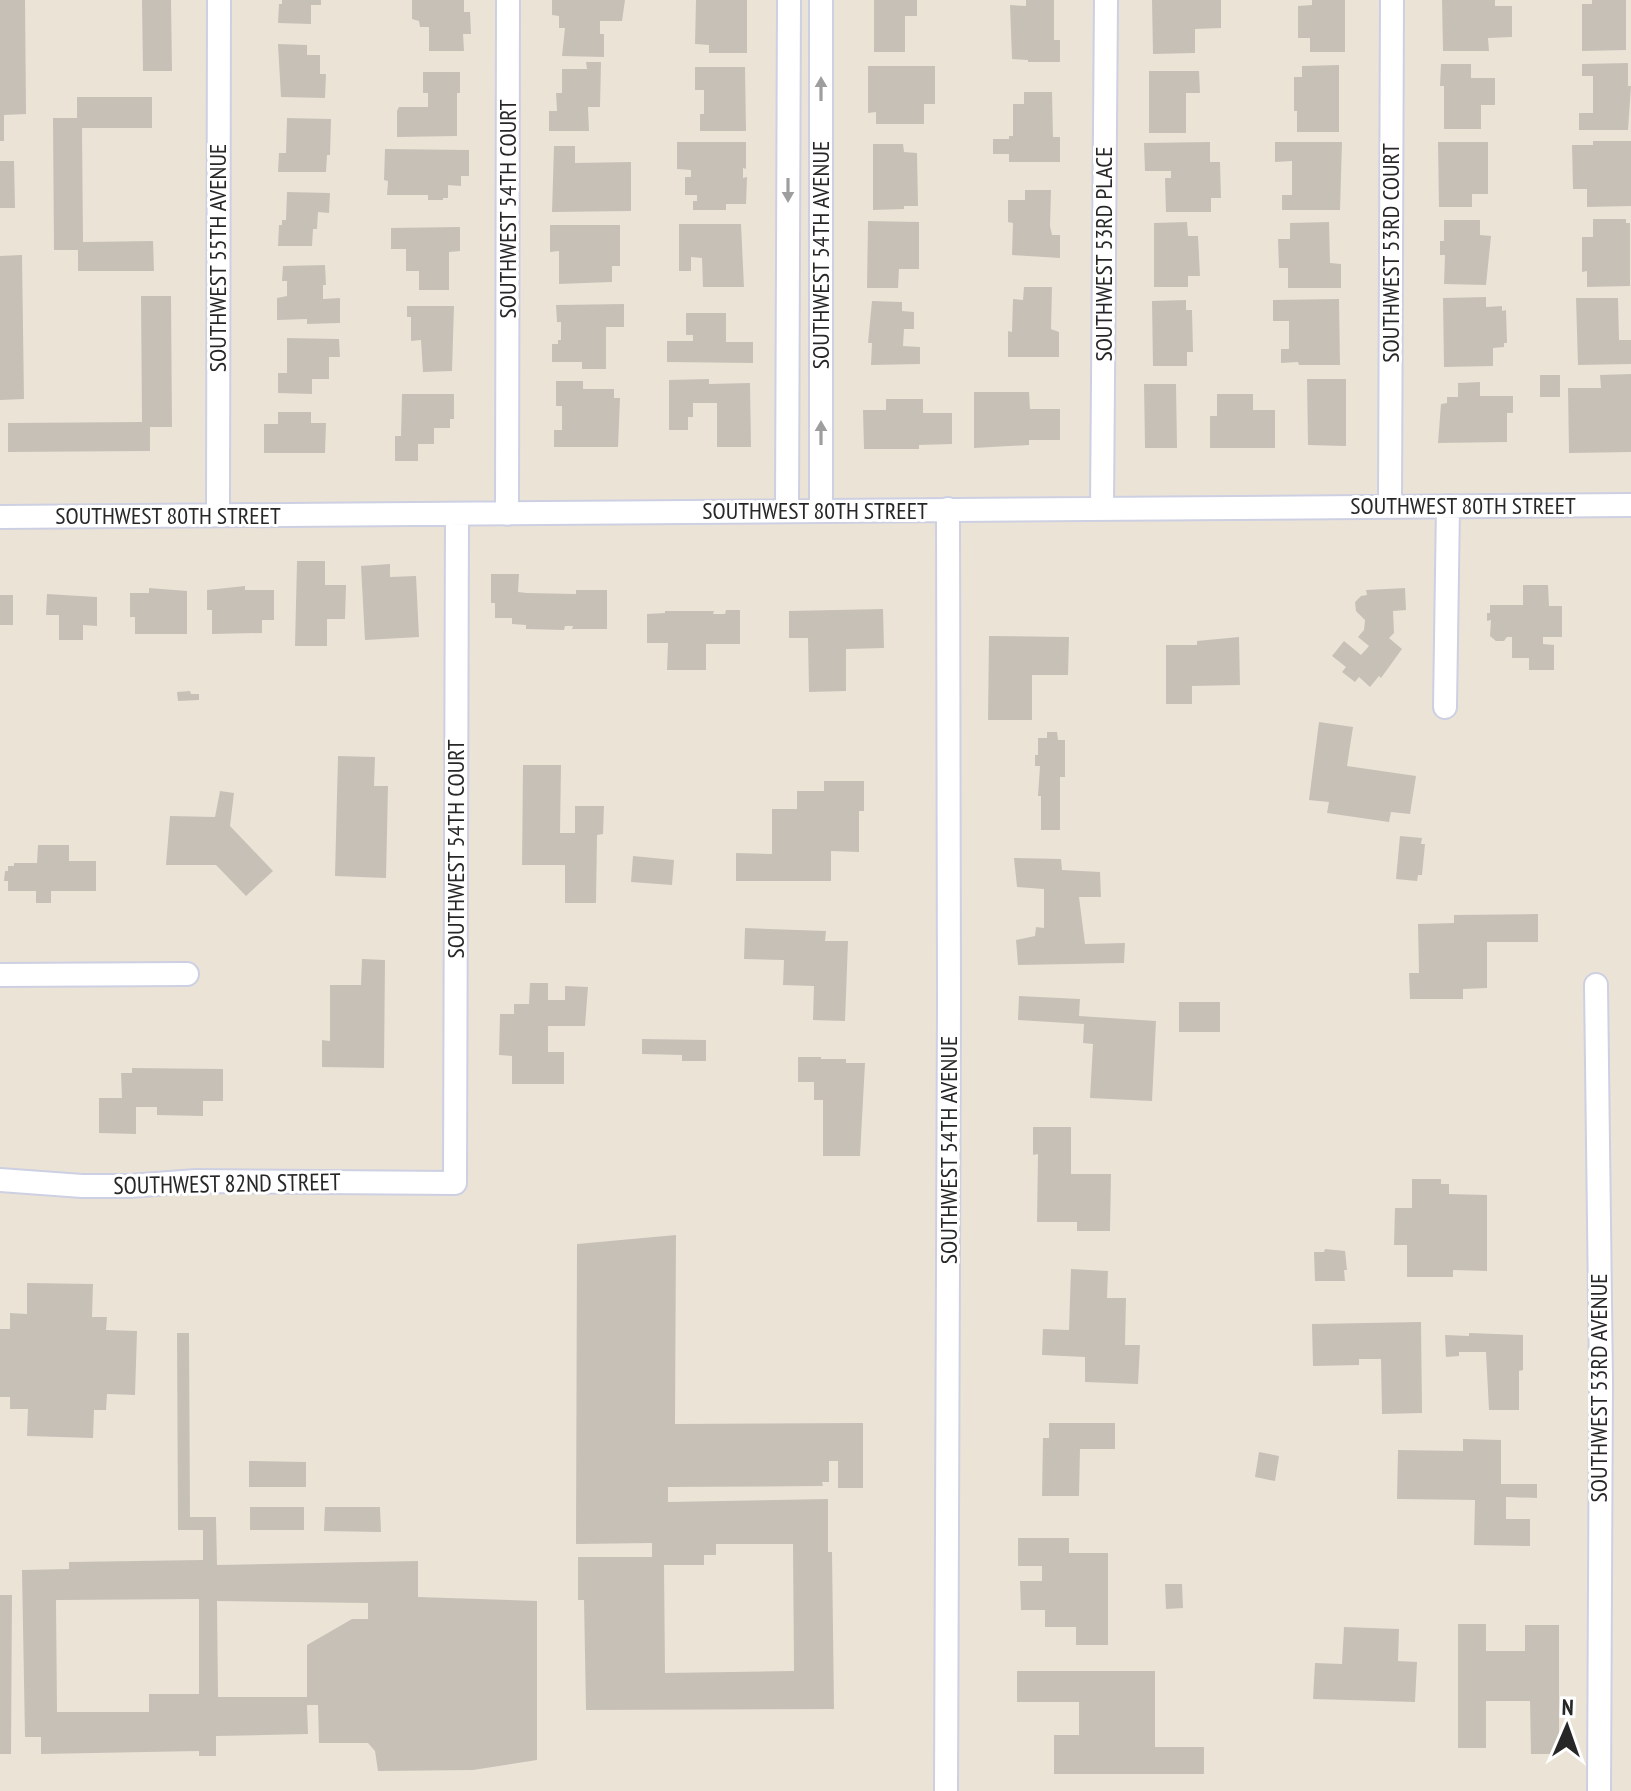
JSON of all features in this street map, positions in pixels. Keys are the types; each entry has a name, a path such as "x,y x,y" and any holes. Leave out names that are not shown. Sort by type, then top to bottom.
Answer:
{"street":[{"name":"SOUTHWEST 55TH AVENUE","path":"218,515 219,0"},
{"name":"SOUTHWEST 54TH COURT","path":"507,514 508,0"},
{"name":"SOUTHWEST 54TH AVENUE","path":"787,511 789,0"},
{"name":"SOUTHWEST 54TH AVENUE","path":"821,0 821,511"},
{"name":"SOUTHWEST 53RD PLACE","path":"1102,508 1106,0"},
{"name":"SOUTHWEST 53RD COURT","path":"1390,506 1392,0"},
{"name":"SOUTHWEST 80TH STREET","path":"0,517 1631,505"},
{"path":"1445,707 1448,506"},
{"name":"SOUTHWEST 54TH AVENUE","path":"946,1791 948,509"},
{"name":"SOUTHWEST 54TH COURT","path":"455,1183 457,514"},
{"path":"0,975 187,974"},
{"name":"SOUTHWEST 53RD AVENUE","path":"1596,985 1601,1380 1599,1791"},
{"name":"SOUTHWEST 82ND STREET","path":"0,1180 82,1186 196,1181 455,1183"}],"building":[{"path":"0,0 25,0 26,114 4,115 4,141 0,141"},
{"path":"142,0 171,0 172,71 143,71"},
{"path":"282,0 321,0 321,5 311,5 311,24 278,23"},
{"path":"412,0 464,0 464,12 470,12 471,34 463,34 464,51 429,51 429,27 420,27 419,21 412,19"},
{"path":"552,0 625,0 622,21 600,21 600,34 604,34 604,57 562,56 565,28 559,28 559,16 552,15"},
{"path":"696,0 747,0 747,53 709,53 709,45 695,44"},
{"path":"874,0 917,0 917,16 905,16 905,52 874,52"},
{"path":"1026,0 1054,0 1054,40 1060,40 1060,62 1012,59 1010,5 1026,6"},
{"path":"1152,0 1221,0 1221,28 1195,29 1195,53 1153,54"},
{"path":"1312,0 1345,0 1345,52 1310,52 1310,38 1298,38 1298,6 1312,5"},
{"path":"1442,0 1495,0 1495,6 1512,6 1512,37 1488,38 1489,51 1443,51"},
{"path":"1592,0 1626,0 1626,50 1582,51 1582,4 1592,4"},
{"path":"278,44 307,45 307,55 320,55 320,74 326,74 325,98 281,97"},
{"path":"586,62 601,62 600,107 588,107 589,131 549,131 549,111 557,111 556,93 562,93 562,69 587,69"},
{"path":"1628,63 1628,86 1631,86 1628,130 1579,130 1579,113 1593,113 1593,76 1582,76 1582,64"},
{"path":"1441,64 1471,64 1471,78 1495,78 1495,105 1481,105 1481,129 1444,129"},
{"path":"1339,65 1339,132 1297,132 1294,77 1302,77 1302,66"},
{"path":"868,66 935,66 935,104 924,104 924,124 876,124 876,112 868,113"},
{"path":"695,67 745,67 746,131 700,131 704,90 695,90"},
{"path":"1149,71 1199,71 1200,93 1186,93 1186,133 1149,133"},
{"path":"423,72 460,72 457,136 397,137 399,107 428,107 428,93 423,93"},
{"path":"1024,92 1052,92 1053,137 1060,137 1060,162 1009,162 1009,154 993,154 993,139 1013,136 1013,104 1024,104"},
{"path":"77,97 152,97 152,128 82,128 83,242 153,241 154,271 78,271 78,250 54,250 53,118 77,118"},
{"path":"287,118 331,119 326,172 278,172 279,153 286,153"},
{"path":"1593,141 1631,141 1631,206 1587,207 1587,189 1573,189 1572,145 1593,145"},
{"path":"677,142 746,142 743,178 747,177 746,204 726,204 726,210 693,210 697,195 685,195 685,177 691,177 691,170 677,169"},
{"path":"1210,142 1210,162 1220,162 1221,198 1211,198 1211,212 1166,212 1165,178 1171,178 1171,171 1145,171 1144,143"},
{"path":"1275,142 1342,142 1340,210 1282,210 1282,195 1292,195 1292,161 1275,162"},
{"path":"1438,142 1488,142 1488,194 1472,194 1472,207 1439,207"},
{"path":"873,144 903,144 904,152 917,153 918,206 873,210"},
{"path":"554,146 575,146 575,163 631,162 631,211 552,212"},
{"path":"385,149 469,150 469,176 461,176 461,186 448,185 448,198 443,200 428,200 428,195 387,195"},
{"path":"0,161 14,161 15,208 0,208"},
{"path":"1025,190 1051,190 1050,226 1052,235 1060,235 1060,258 1012,255 1013,223 1008,222 1008,200 1025,200"},
{"path":"287,192 330,193 329,213 318,212 312,246 278,246 279,225 286,220"},
{"path":"1593,219 1626,219 1626,223 1630,223 1630,286 1587,287 1587,271 1582,272 1582,237 1593,237"},
{"path":"1444,220 1480,220 1480,235 1491,236 1486,285 1444,284 1445,255 1440,255 1440,241 1444,241"},
{"path":"868,221 919,222 919,269 899,269 898,288 867,288"},
{"path":"1187,222 1188,236 1198,236 1200,276 1188,276 1188,287 1154,287 1154,223"},
{"path":"1329,222 1330,263 1341,264 1341,288 1288,288 1288,268 1279,268 1278,239 1290,239 1290,223"},
{"path":"679,224 741,224 744,287 703,287 702,258 691,257 691,271 679,271"},
{"path":"550,225 620,225 620,266 612,266 612,282 559,284 559,251 550,252"},
{"path":"460,227 460,251 449,252 449,290 419,290 419,271 406,271 406,249 391,249 391,228"},
{"path":"22,255 24,399 0,400 0,256"},
{"path":"325,265 323,299 340,298 340,323 307,324 307,319 277,320 277,298 287,296 287,281 282,281 283,266"},
{"path":"1024,287 1052,287 1051,329 1059,332 1059,357 1008,357 1013,299 1023,300"},
{"path":"141,296 171,296 172,427 150,427 150,451 8,452 8,423 142,422"},
{"path":"1486,297 1486,307 1502,306 1502,311 1506,310 1507,343 1504,347 1493,348 1493,366 1444,367 1443,298"},
{"path":"1576,298 1618,298 1619,340 1631,340 1631,364 1578,365"},
{"path":"1339,299 1340,365 1281,363 1281,349 1289,349 1289,321 1273,321 1273,300"},
{"path":"1186,300 1186,310 1192,310 1193,352 1187,352 1187,366 1153,366 1152,301"},
{"path":"872,301 902,302 902,311 914,312 914,329 904,329 903,346 920,347 920,364 871,365 872,343 868,343"},
{"path":"624,304 624,327 606,327 606,369 582,369 582,362 552,362 552,344 558,344 561,340 561,322 557,322 556,305"},
{"path":"407,306 454,306 452,371 423,372 421,340 411,341 411,317 407,317"},
{"path":"686,313 726,313 726,342 753,342 753,363 667,362 667,341 693,341 693,335 686,335"},
{"path":"287,338 339,339 340,357 329,357 329,379 312,379 312,394 278,393 278,373 287,373"},
{"path":"1631,374 1631,452 1569,453 1568,388 1601,388 1600,375"},
{"path":"1540,375 1560,375 1560,397 1540,397"},
{"path":"709,379 709,384 750,383 751,447 717,447 717,403 693,403 693,417 688,417 688,430 669,430 669,380"},
{"path":"1307,379 1346,379 1346,446 1308,445"},
{"path":"556,381 583,381 583,389 614,389 614,398 620,398 618,447 554,447 554,430 562,430 562,406 556,406"},
{"path":"1480,382 1480,396 1513,396 1513,413 1507,413 1507,442 1438,443 1441,404 1447,403 1447,397 1458,397 1458,383"},
{"path":"1144,384 1176,384 1177,448 1145,448"},
{"path":"974,392 1029,392 1030,409 1060,409 1060,440 1029,440 1029,445 974,448"},
{"path":"402,394 454,394 454,419 450,419 450,428 434,428 434,444 418,444 418,461 395,461 395,436 401,436"},
{"path":"1217,394 1253,394 1253,410 1275,410 1275,448 1210,448 1210,416 1217,416"},
{"path":"886,399 923,399 923,413 952,413 952,444 919,445 919,449 864,449 863,410 886,410"},
{"path":"278,412 311,412 311,423 326,423 325,453 264,453 264,424 278,424"},
{"path":"297,561 325,561 325,585 346,585 345,619 327,619 327,646 295,646"},
{"path":"390,564 390,577 416,576 419,637 365,640 361,566"},
{"path":"491,574 519,574 518,592 576,594 576,590 607,590 607,629 572,629 573,626 565,626 564,630 526,629 526,625 512,624 512,618 495,618 495,603 491,603"},
{"path":"1523,585 1548,585 1549,606 1562,606 1562,637 1543,637 1543,644 1554,645 1554,670 1529,670 1529,658 1512,658 1512,637 1496,641 1490,636 1491,620 1487,621 1487,613 1490,613 1490,605 1523,605"},
{"path":"245,586 245,590 274,590 274,620 262,620 262,633 212,634 212,610 207,610 207,590"},
{"path":"149,588 187,591 187,634 135,634 135,617 130,617 130,593 149,593"},
{"path":"1405,588 1406,610 1393,611 1394,633 1389,638 1402,649 1381,678 1379,676 1370,687 1359,677 1355,682 1342,672 1346,667 1332,656 1344,641 1361,655 1369,646 1358,637 1364,630 1365,620 1356,611 1355,602 1367,595 1366,590"},
{"path":"47,594 97,597 97,626 83,625 83,640 59,640 59,615 46,615"},
{"path":"0,595 13,595 13,625 0,625"},
{"path":"883,609 884,648 846,649 846,691 809,692 808,638 789,638 789,611"},
{"path":"726,610 740,610 740,644 706,644 706,670 667,670 668,643 647,643 647,614 714,611 713,614 725,614"},
{"path":"989,636 1069,637 1068,675 1032,675 1032,720 988,720"},
{"path":"1239,637 1240,685 1192,686 1192,704 1166,704 1166,645 1197,645 1197,641"},
{"path":"190,691 191,694 199,694 199,700 178,701 177,692"},
{"path":"1319,722 1353,727 1347,766 1416,776 1410,814 1391,812 1389,822 1327,813 1329,802 1309,800"},
{"path":"1047,732 1057,732 1058,740 1065,740 1065,777 1060,777 1060,830 1041,830 1041,796 1038,796 1040,766 1035,766 1035,755 1038,755 1038,738 1047,738"},
{"path":"338,756 375,757 374,786 388,786 386,878 335,876"},
{"path":"523,765 561,765 560,833 575,833 575,806 604,806 603,834 597,835 596,903 565,903 565,865 522,865"},
{"path":"824,781 864,781 864,811 859,811 859,852 831,851 831,881 736,881 736,853 772,854 772,809 797,809 797,791 824,791"},
{"path":"220,791 234,793 230,826 273,871 246,896 216,865 166,865 170,816 215,817"},
{"path":"1400,836 1422,838 1421,844 1425,844 1422,875 1418,875 1417,881 1396,879"},
{"path":"38,845 69,845 69,861 96,861 96,891 51,891 51,903 36,903 36,891 8,891 8,881 4,881 8,866 37,863"},
{"path":"633,856 674,860 672,885 631,882"},
{"path":"1014,858 1061,859 1062,870 1100,872 1101,897 1079,897 1085,944 1125,943 1124,963 1018,965 1016,940 1035,936 1036,927 1044,928 1044,889 1017,887"},
{"path":"1538,914 1538,942 1487,942 1487,988 1463,989 1463,999 1410,999 1409,973 1419,973 1418,924 1454,923 1454,915"},
{"path":"745,928 826,931 825,941 848,941 845,1021 813,1020 814,986 783,985 784,960 744,959"},
{"path":"362,959 385,960 384,1068 322,1067 322,1040 330,1041 330,985 361,985"},
{"path":"530,983 548,983 548,1000 565,1000 565,986 588,987 585,1026 548,1026 548,1052 564,1052 564,1084 512,1084 512,1056 499,1055 500,1014 514,1014 514,1004 529,1004"},
{"path":"1019,996 1080,999 1079,1016 1156,1021 1152,1101 1090,1098 1093,1044 1083,1043 1084,1024 1018,1020"},
{"path":"1179,1002 1220,1002 1220,1032 1179,1032"},
{"path":"642,1039 706,1040 706,1061 682,1061 682,1055 642,1054"},
{"path":"798,1057 865,1063 860,1156 823,1156 823,1100 814,1100 814,1082 798,1082"},
{"path":"132,1068 223,1069 223,1101 203,1101 203,1116 157,1115 157,1107 136,1107 136,1134 99,1133 99,1098 122,1098 121,1073 132,1073"},
{"path":"1033,1127 1071,1127 1071,1174 1111,1174 1110,1231 1077,1231 1077,1222 1037,1222 1038,1154 1033,1155"},
{"path":"1412,1179 1441,1179 1441,1184 1449,1184 1449,1194 1487,1195 1487,1271 1453,1270 1453,1277 1407,1277 1407,1245 1394,1245 1395,1208 1412,1208"},
{"path":"676,1235 675,1424 863,1423 863,1488 838,1488 838,1461 829,1461 829,1482 822,1482 823,1486 668,1487 668,1502 828,1499 828,1552 832,1552 834,1709 586,1710 584,1600 578,1600 578,1557 652,1557 652,1543 576,1544 577,1244","holes":["716,1544 793,1544 794,1671 665,1673 664,1565 704,1565 704,1555 716,1555"]},
{"path":"1325,1249 1345,1251 1345,1281 1315,1281 1314,1252 1324,1252"},
{"path":"1071,1269 1108,1271 1107,1298 1126,1298 1125,1345 1140,1345 1138,1384 1085,1382 1085,1357 1042,1355 1043,1329 1069,1330"},
{"path":"27,1283 93,1284 92,1317 107,1317 106,1330 137,1331 135,1395 107,1394 106,1410 94,1410 93,1438 27,1436 28,1409 10,1409 10,1397 0,1397 0,1329 10,1329 10,1313 27,1314"},
{"path":"1421,1322 1422,1413 1382,1414 1381,1359 1359,1359 1359,1365 1313,1366 1312,1324"},
{"path":"177,1333 189,1333 190,1517 216,1517 217,1565 418,1561 418,1597 537,1601 537,1760 473,1770 378,1771 375,1751 368,1743 319,1743 318,1705 307,1705 308,1734 216,1736 216,1756 199,1756 199,1751 41,1754 41,1737 25,1737 22,1570 69,1569 69,1562 203,1560 203,1530 178,1530","holes":["199,1599 199,1694 149,1694 149,1712 57,1712 56,1600","217,1601 368,1603 368,1619 352,1619 307,1645 307,1697 218,1697"]},
{"path":"1469,1333 1523,1335 1519,1410 1489,1410 1486,1352 1459,1352 1459,1356 1446,1357 1445,1335 1469,1336"},
{"path":"1049,1423 1115,1423 1115,1449 1080,1449 1079,1496 1042,1496 1043,1438 1049,1438"},
{"path":"1463,1439 1501,1440 1501,1484 1537,1484 1537,1498 1506,1497 1506,1519 1530,1519 1530,1546 1474,1545 1475,1500 1397,1499 1398,1450 1463,1451"},
{"path":"1259,1452 1279,1456 1275,1481 1255,1477"},
{"path":"249,1461 306,1462 306,1487 249,1487"},
{"path":"250,1507 304,1507 304,1530 250,1530"},
{"path":"325,1507 380,1507 381,1532 324,1531"},
{"path":"1018,1538 1069,1538 1069,1553 1108,1553 1108,1645 1076,1645 1076,1627 1045,1627 1045,1610 1021,1610 1020,1581 1042,1581 1042,1566 1018,1566"},
{"path":"1165,1584 1182,1584 1183,1608 1166,1609"},
{"path":"0,1595 12,1595 11,1754 0,1754"},
{"path":"1458,1624 1486,1624 1486,1651 1525,1651 1525,1625 1559,1625 1559,1754 1531,1754 1530,1701 1486,1701 1486,1748 1458,1748"},
{"path":"1344,1627 1399,1629 1398,1661 1417,1662 1415,1702 1313,1699 1315,1663 1342,1664"},
{"path":"1017,1671 1155,1671 1155,1747 1204,1747 1204,1774 1054,1774 1054,1735 1079,1735 1079,1702 1017,1702"}]}
